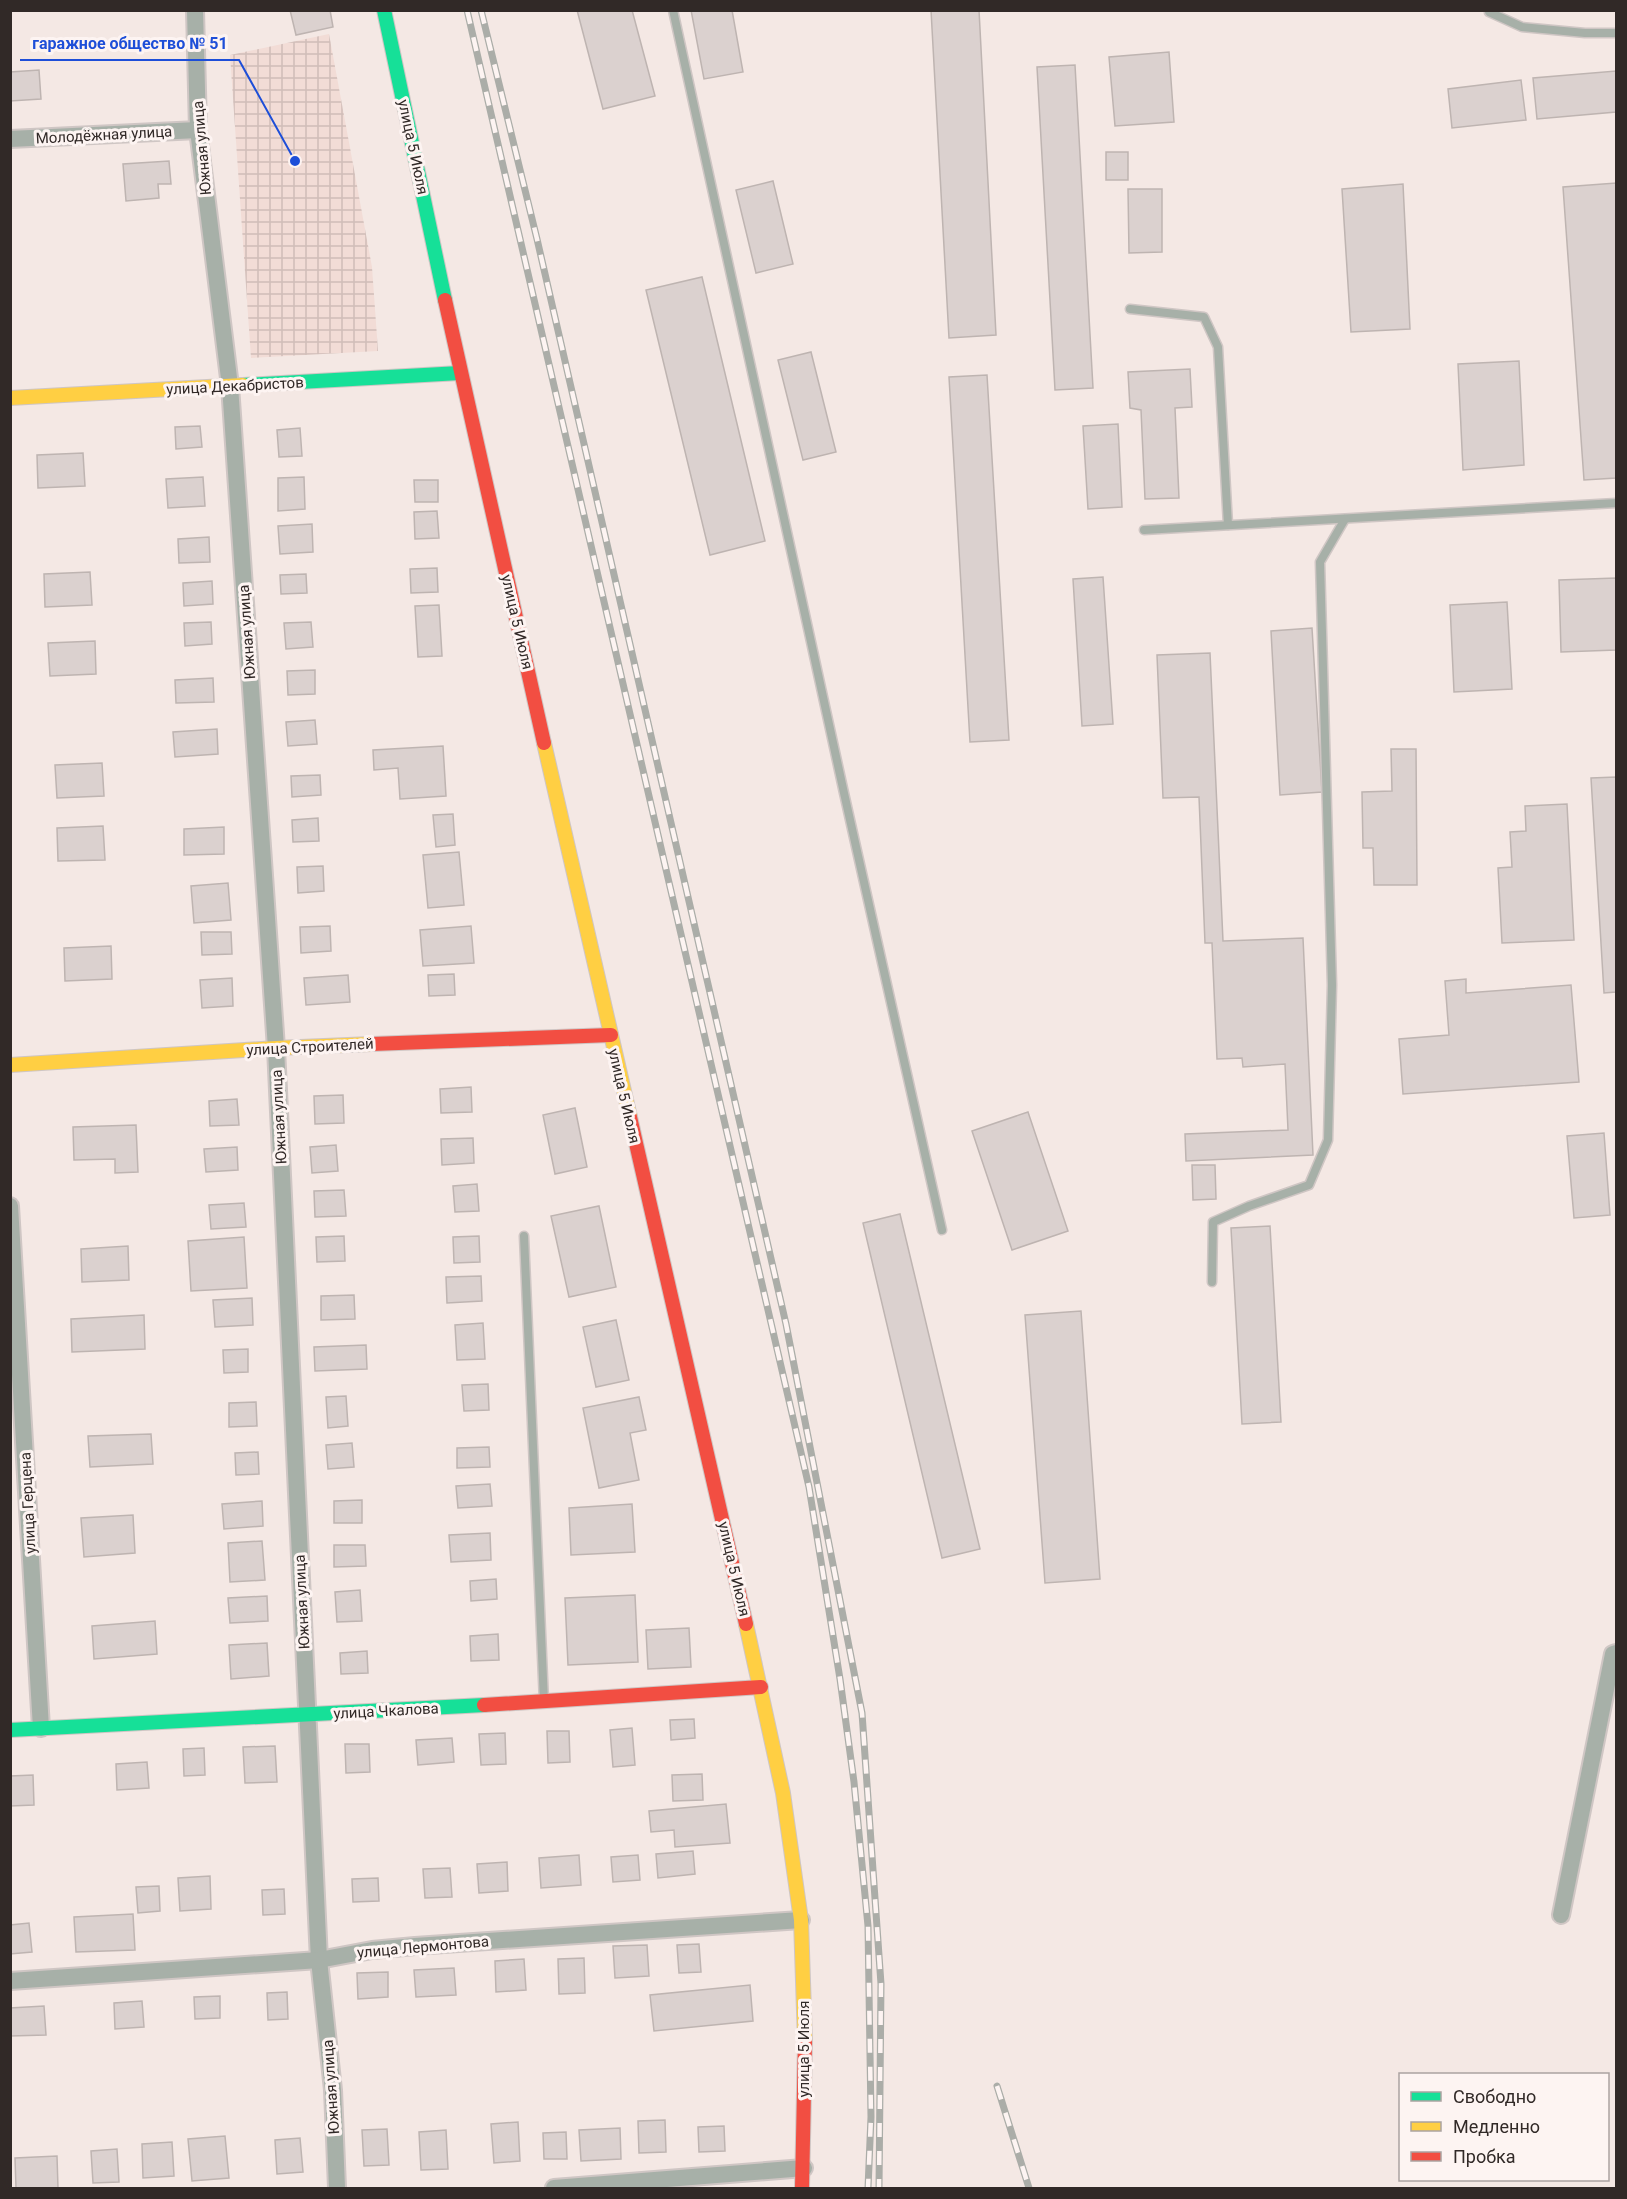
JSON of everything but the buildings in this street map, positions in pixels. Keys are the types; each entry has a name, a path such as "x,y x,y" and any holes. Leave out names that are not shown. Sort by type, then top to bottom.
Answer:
{"main road":[{"name":"улица 5 Июля","path":"384,10 460,373 761,1687 783,1793 801,1920 805,2033 802,2188"},
{"name":"улица Декабристов","path":"10,398 460,373"},
{"name":"улица Строителей","path":"10,1065 276,1048 610,1035"},
{"name":"улица Чкалова","path":"10,1730 544,1702 761,1687"}],"street":[{"name":"Южная улица","path":"195,10 198,130 230,386 276,1048 319,1960 333,2090 338,2188"},
{"name":"Молодёжная улица","path":"10,139 198,130"},
{"name":"улица Герцена","path":"10,1206 41,1728"},
{"path":"1561,1915 1613,1654 1617,1653"},
{"name":"улица Лермонтова","path":"10,1981 319,1960 372,1950 415,1946 801,1920"},
{"path":"554,2188 804,2168"}],"lane":[{"path":"673,10 942,1230"},
{"path":"1489,11 1521,27 1585,33 1617,33"},
{"path":"1130,309 1204,317 1218,347 1228,525"},
{"path":"1144,530 1617,503"},
{"path":"1212,1282 1213,1222 1249,1206 1309,1185 1328,1140 1332,985 1320,562 1345,519"},
{"path":"524,1236 544,1702"}],"shaded area":[{"path":"329,34 372,267 378,351 251,358 230,55"}],"railway":[{"path":"467,10 809,1487 854,1782 868,1926 871,2117 868,2188"},
{"path":"481,10 537,239 786,1324 862,1713 881,1984 879,2188"},
{"path":"997,2086 1029,2188"}],"traffic: fast":[{"path":"384,10 445,300"},
{"path":"243,385 460,373"},
{"path":"10,1730 484,1705"}],"traffic: slow":[{"path":"10,398 243,385"},
{"path":"544,743 630,1117"},
{"path":"10,1065 372,1044"},
{"path":"746,1624 783,1793 801,1920 805,2042"}],"traffic: jam":[{"path":"445,300 544,743"},
{"path":"372,1044 611,1035"},
{"path":"630,1117 746,1624"},
{"path":"484,1705 761,1687"},
{"path":"802,2188 805,2042"}],"place":[{"name":"гаражное общество № 51","path":"295,161"}]}
